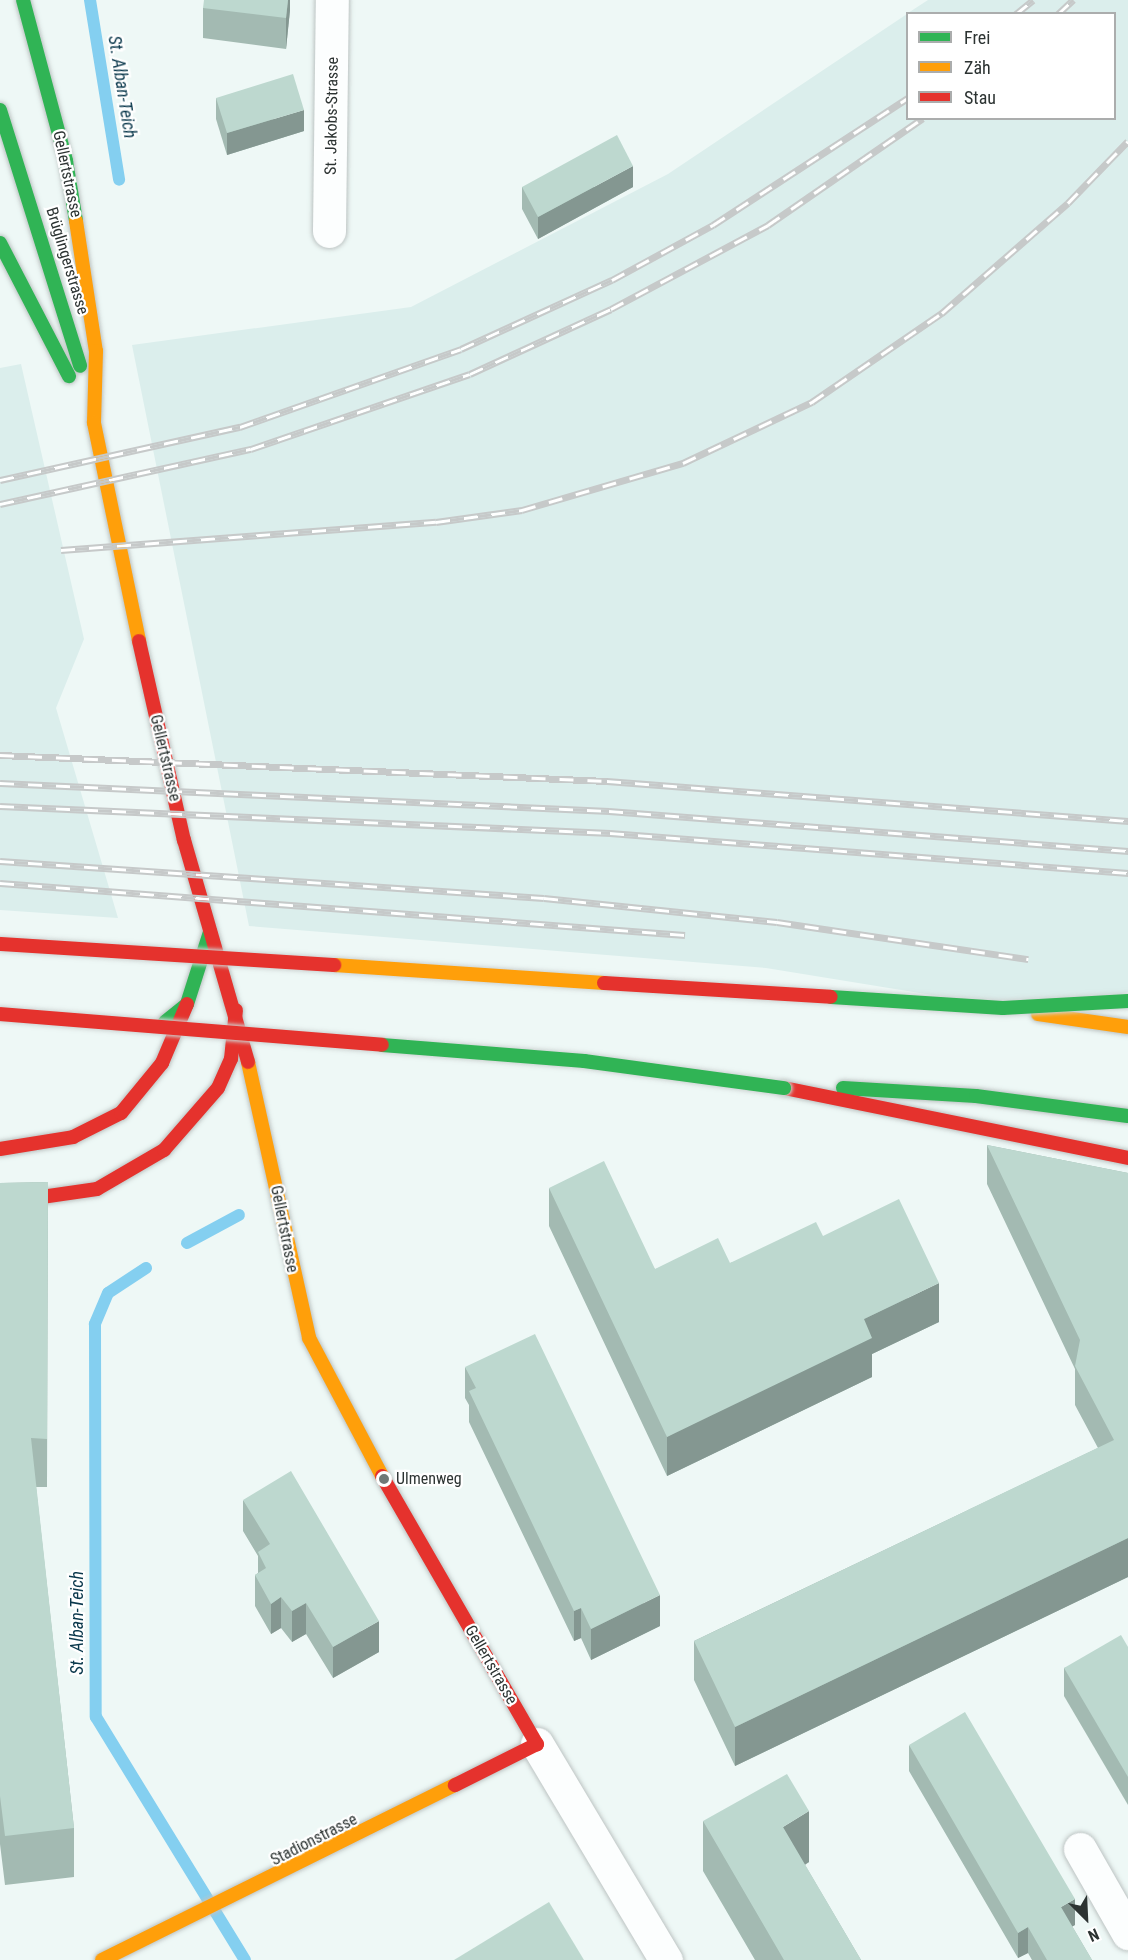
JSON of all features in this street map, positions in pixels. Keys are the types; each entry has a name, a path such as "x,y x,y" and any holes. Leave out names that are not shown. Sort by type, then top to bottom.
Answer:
{"main road":[{"name":"Gellertstrasse","path":"23,0 66,161 87,281 96,351 94,423 146,674 210,932 236,1010 304,1318 323,1370 537,1744"},
{"name":"Brüglingerstrasse","path":"0,110 45,240 94,423"},
{"name":"Gellertstrasse","path":"0,243 94,423"},
{"path":"0,1149 65,1139 121,1113 142,1094 162,1063 187,1004 210,932"},
{"path":"0,944 1003,1008 1128,1027"},
{"path":"1003,1008 1128,1001"},
{"path":"0,1023 127,1034 163,1023 187,1004"},
{"path":"0,1203 88,1192 164,1150 218,1088 231,1059 236,1010"},
{"path":"0,1014 584,1061 784,1088 1128,1158"},
{"path":"784,1088 886,1088 1128,1116"},
{"name":"Stadionstrasse","path":"102,1960 291,1870 537,1744"}],"street":[{"name":"St. Jakobs-Strasse","path":"329,231 332,0"},
{"name":"Gellertstrasse","path":"537,1744 666,1960"},
{"path":"1080,1849 1128,1933"}],"shaded area":[{"path":"928,0 1128,0 1128,992 1048,1014 766,968 249,926 132,345 411,307 668,174 906,15 906,120 1116,120 1116,12 910,12"},
{"path":"21,364 84,639 56,708 118,918 0,910 0,368"}],"building":[{"path":"204,0 288,0 286,18 203,8"},
{"path":"293,74 304,110 227,133 216,98"},
{"path":"617,135 633,166 538,217 522,187"},
{"path":"987,1145 1128,1173 1128,1538 735,1727 694,1641 1114,1440 1075,1366 1080,1340"},
{"path":"604,1161 655,1269 718,1238 730,1263 816,1222 823,1236 899,1199 939,1283 864,1319 872,1338 667,1437 549,1188"},
{"path":"48,1182 47,1439 31,1438 74,1828 5,1836 0,1796 0,1183"},
{"path":"535,1334 660,1595 591,1629 581,1608 574,1611 469,1391 476,1388 465,1367"},
{"path":"291,1471 379,1621 333,1647 306,1603 292,1611 281,1597 271,1604 255,1575 266,1568 258,1552 270,1544 243,1500"},
{"path":"1121,1635 1128,1647 1128,1777 1064,1668"},
{"path":"965,1712 1075,1899 1061,1907 1092,1960 1047,1960 1028,1927 1018,1933 909,1745"},
{"path":"787,1774 809,1811 783,1827 861,1960 784,1960 703,1821"},
{"path":"549,1902 584,1960 454,1960"}],"waterway":[{"name":"St. Alban-Teich","path":"90,0 119,180"},
{"name":"St. Alban-Teich","path":"187,1243 239,1215"},
{"name":"St. Alban-Teich","path":"146,1268 108,1293 95,1324 96,1717 245,1960"}],"railway":[{"path":"1018,12 1033,0"},
{"path":"1060,12 1073,0"},
{"path":"0,480 240,427 461,349 612,280 713,225 906,99"},
{"path":"0,504 251,449 470,374 611,309 768,225 920,120"},
{"path":"61,550 436,522 522,510 683,463 812,402 942,313 1068,203 1128,141"},
{"path":"0,755 607,781 1128,821"},
{"path":"0,783 609,811 1128,851"},
{"path":"0,806 610,833 1128,873"},
{"path":"0,861 544,898 777,922 1028,959"},
{"path":"0,883 685,935"}],"traffic: fast":[{"path":"23,0 66,161 76,221"},
{"path":"0,110 80,366"},
{"path":"0,243 69,376"},
{"path":"165,1022 187,1004 210,932"},
{"path":"831,997 1003,1008 1128,1001"},
{"path":"382,1045 584,1061 784,1088"},
{"path":"843,1088 976,1096 1128,1116"}],"traffic: slow":[{"path":"76,221 96,351 94,423 139,641"},
{"path":"334,965 604,983"},
{"path":"1038,1014 1128,1027"},
{"path":"248,1062 309,1338 382,1476"},
{"path":"102,1960 455,1785"}],"traffic: jam":[{"path":"139,641 184,840 248,1062"},
{"path":"0,944 334,965"},
{"path":"604,983 831,997"},
{"path":"0,1149 73,1137 121,1113 162,1063 187,1004"},
{"path":"0,1203 97,1189 164,1150 218,1088 231,1059 236,1010"},
{"path":"0,1014 382,1045"},
{"path":"784,1088 1128,1158"},
{"path":"382,1476 537,1744 455,1785"}],"place":[{"name":"Ulmenweg","path":"384,1479"}]}
